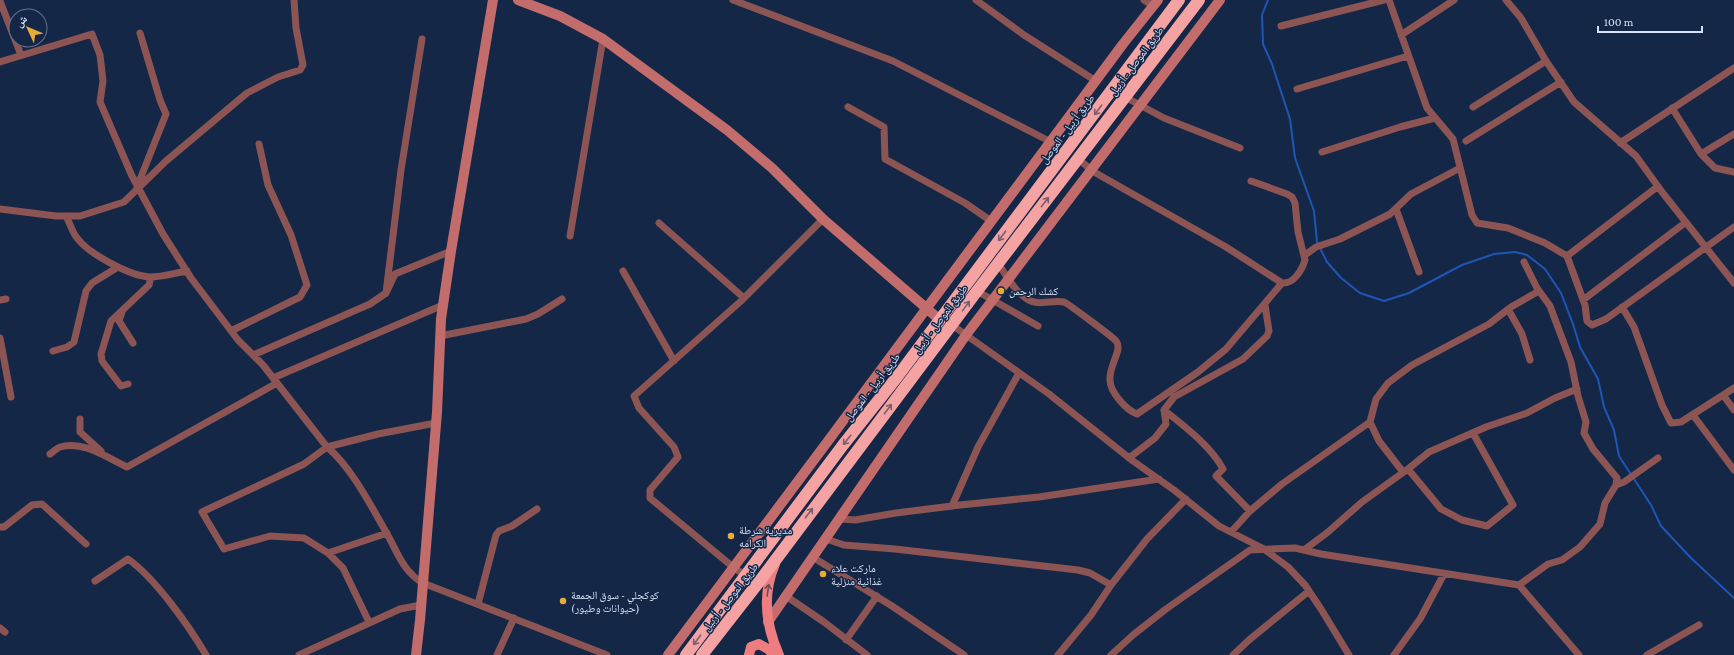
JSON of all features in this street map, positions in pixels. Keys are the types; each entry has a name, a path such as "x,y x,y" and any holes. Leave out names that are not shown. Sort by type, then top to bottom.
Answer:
{"highway":[{"name":"طريق أربيل - الموصل","path":"686,655 843,445 940,320 1179,0"},
{"name":"طريق الموصل - أربيل","path":"702,655 762,578 998,263 1199,0"}],"main road":[{"path":"416,655 436,423 443,305 493,0"},
{"path":"518,0 560,16 603,39 727,130 772,168 823,219 940,320"},
{"path":"768,622 841,519 966,335 1220,0"},
{"path":"668,655 732,567 1155,3"},
{"path":"779,655 768,622 767,602 769,583 774,567 784,547"},
{"path":"749,655 751,647 759,644 768,649 774,655"}],"street":[{"path":"0,209 66,216 80,216 124,202 166,161 247,93 278,77 300,70 303,65 296,28 294,0"},
{"path":"733,0 893,61 1051,142"},
{"path":"976,0 1024,35 1096,81"},
{"path":"1144,0 1155,3"},
{"path":"1281,26 1384,0"},
{"path":"1389,0 1426,108 1442,124 1453,139 1472,215 1477,223 1508,228 1545,243 1567,256 1583,300 1587,321 1592,325 1606,319 1734,227"},
{"path":"1401,35 1454,0"},
{"path":"1506,0 1521,18 1546,61 1574,102 1636,156 1658,187 1734,283"},
{"path":"0,1 21,55"},
{"path":"138,188 166,114 160,100 140,33"},
{"path":"0,62 92,34 100,55 103,81 100,102 138,188 163,234 187,271 231,331 275,380 327,447 339,458 387,533 404,566 414,578 423,582 607,655"},
{"path":"386,293 402,170 422,39"},
{"path":"570,236 603,39"},
{"path":"1297,89 1408,56"},
{"path":"1473,106 1546,61"},
{"path":"1620,143 1734,68"},
{"path":"1466,141 1561,82"},
{"path":"1125,97 1164,118 1240,148"},
{"path":"848,107 884,127 885,159 965,203 991,221"},
{"path":"1672,108 1702,154 1716,168 1734,172"},
{"path":"1322,152 1400,127 1435,118"},
{"path":"1702,154 1734,134"},
{"path":"231,331 300,297 307,284 291,235 268,185 259,144"},
{"path":"1078,159 1092,170 1226,247 1282,283"},
{"path":"1305,255 1316,247 1340,239 1382,218 1396,209 1412,194 1460,168"},
{"path":"998,263 1008,279 1027,299 1032,302 1063,302 1071,305 1116,341 1118,349 1109,379 1110,385 1122,404 1137,414 1198,372 1226,349 1282,283 1286,283 1293,279 1304,265 1305,255 1298,232 1295,203 1292,197 1251,181"},
{"path":"1567,256 1658,187"},
{"path":"1396,209 1419,272"},
{"path":"66,216 77,238 93,252 118,268 136,275 151,277 187,271"},
{"path":"746,576 732,567 650,498 650,490 678,457 674,447 639,408 634,396 744,298 823,219"},
{"path":"1583,300 1686,222"},
{"path":"659,223 744,298"},
{"path":"253,355 370,304 386,293 395,274 451,251"},
{"path":"1519,585 1548,564 1562,560 1580,547 1600,524 1605,503 1616,485 1617,478 1593,449 1584,433 1586,422 1571,362 1550,306 1539,291 1524,262"},
{"path":"53,351 68,347 74,342 86,291 92,283 118,268"},
{"path":"623,271 674,361"},
{"path":"128,384 121,386 102,361 101,354 111,321 149,285 151,277"},
{"path":"977,291 1038,326"},
{"path":"1231,532 1250,511 1282,484 1370,422 1376,400 1388,383 1412,365 1489,324 1508,309 1539,291"},
{"path":"440,336 526,319 538,314 562,299"},
{"path":"1129,458 1155,438 1166,424 1164,410 1174,397 1243,359 1267,336 1269,331 1265,304"},
{"path":"80,419 80,432 105,455 114,461 127,466 275,380 443,305"},
{"path":"1622,307 1634,327 1662,405 1671,423 1681,422 1734,388"},
{"path":"1508,309 1522,334 1530,360"},
{"path":"122,312 119,321 133,342"},
{"path":"952,325 1049,394 1129,458 1159,479 1219,526 1264,549 1288,566 1309,591 1346,654"},
{"path":"0,338 11,397"},
{"path":"952,506 978,447 1019,373"},
{"path":"1304,550 1328,532 1362,502 1406,471 1429,452 1473,433 1527,413 1555,398 1577,390"},
{"path":"1723,395 1734,410"},
{"path":"1164,410 1184,426 1218,459 1223,469 1216,476 1250,511"},
{"path":"1693,415 1734,470"},
{"path":"1370,422 1379,441 1441,508 1462,520 1487,526 1513,505 1473,433"},
{"path":"369,622 343,568 328,553 304,538 270,536 224,549 202,512 304,464 327,447 378,434 436,423"},
{"path":"50,454 60,447 76,446 105,455"},
{"path":"1616,485 1624,482 1658,458"},
{"path":"841,519 855,520 952,506 1039,497 1159,479"},
{"path":"1058,655 1091,615 1147,539 1186,500"},
{"path":"0,527 4,527 32,505 42,504 86,544"},
{"path":"478,604 496,535 499,531 512,526 536,509"},
{"path":"328,553 387,533"},
{"path":"826,539 844,545 895,549 1078,570 1090,573 1112,585"},
{"path":"1111,655 1133,635 1166,609 1250,550 1295,548 1444,574 1519,585 1579,655"},
{"path":"814,558 877,596 964,655"},
{"path":"96,581 128,559 138,566 157,587 180,616 206,655"},
{"path":"1394,655 1420,619 1444,574"},
{"path":"1233,655 1309,591"},
{"path":"786,596 824,622 867,655"},
{"path":"846,640 877,596"},
{"path":"299,655 400,609 421,605"},
{"path":"497,655 514,618"},
{"path":"1647,655 1699,625"}],"waterway":[{"path":"1268,0 1262,15 1263,44 1272,64 1290,119 1295,158 1314,211 1317,242 1327,262 1341,278 1360,293 1384,301 1409,293 1462,265 1494,254 1515,252 1527,255 1545,269 1561,293 1580,347 1598,379 1604,407 1614,430 1619,456 1651,505 1661,526 1691,558 1734,598"}],"place":[{"name":"كشك الرحمن","path":"1001,291"},
{"name":"مديرية شرطة الكرامه","path":"731,536"},
{"name":"ماركت علاء غذائية منزلية","path":"823,574"},
{"name":"كوكجلي - سوق الجمعة (حيوانات وطيور)","path":"563,601"}]}
